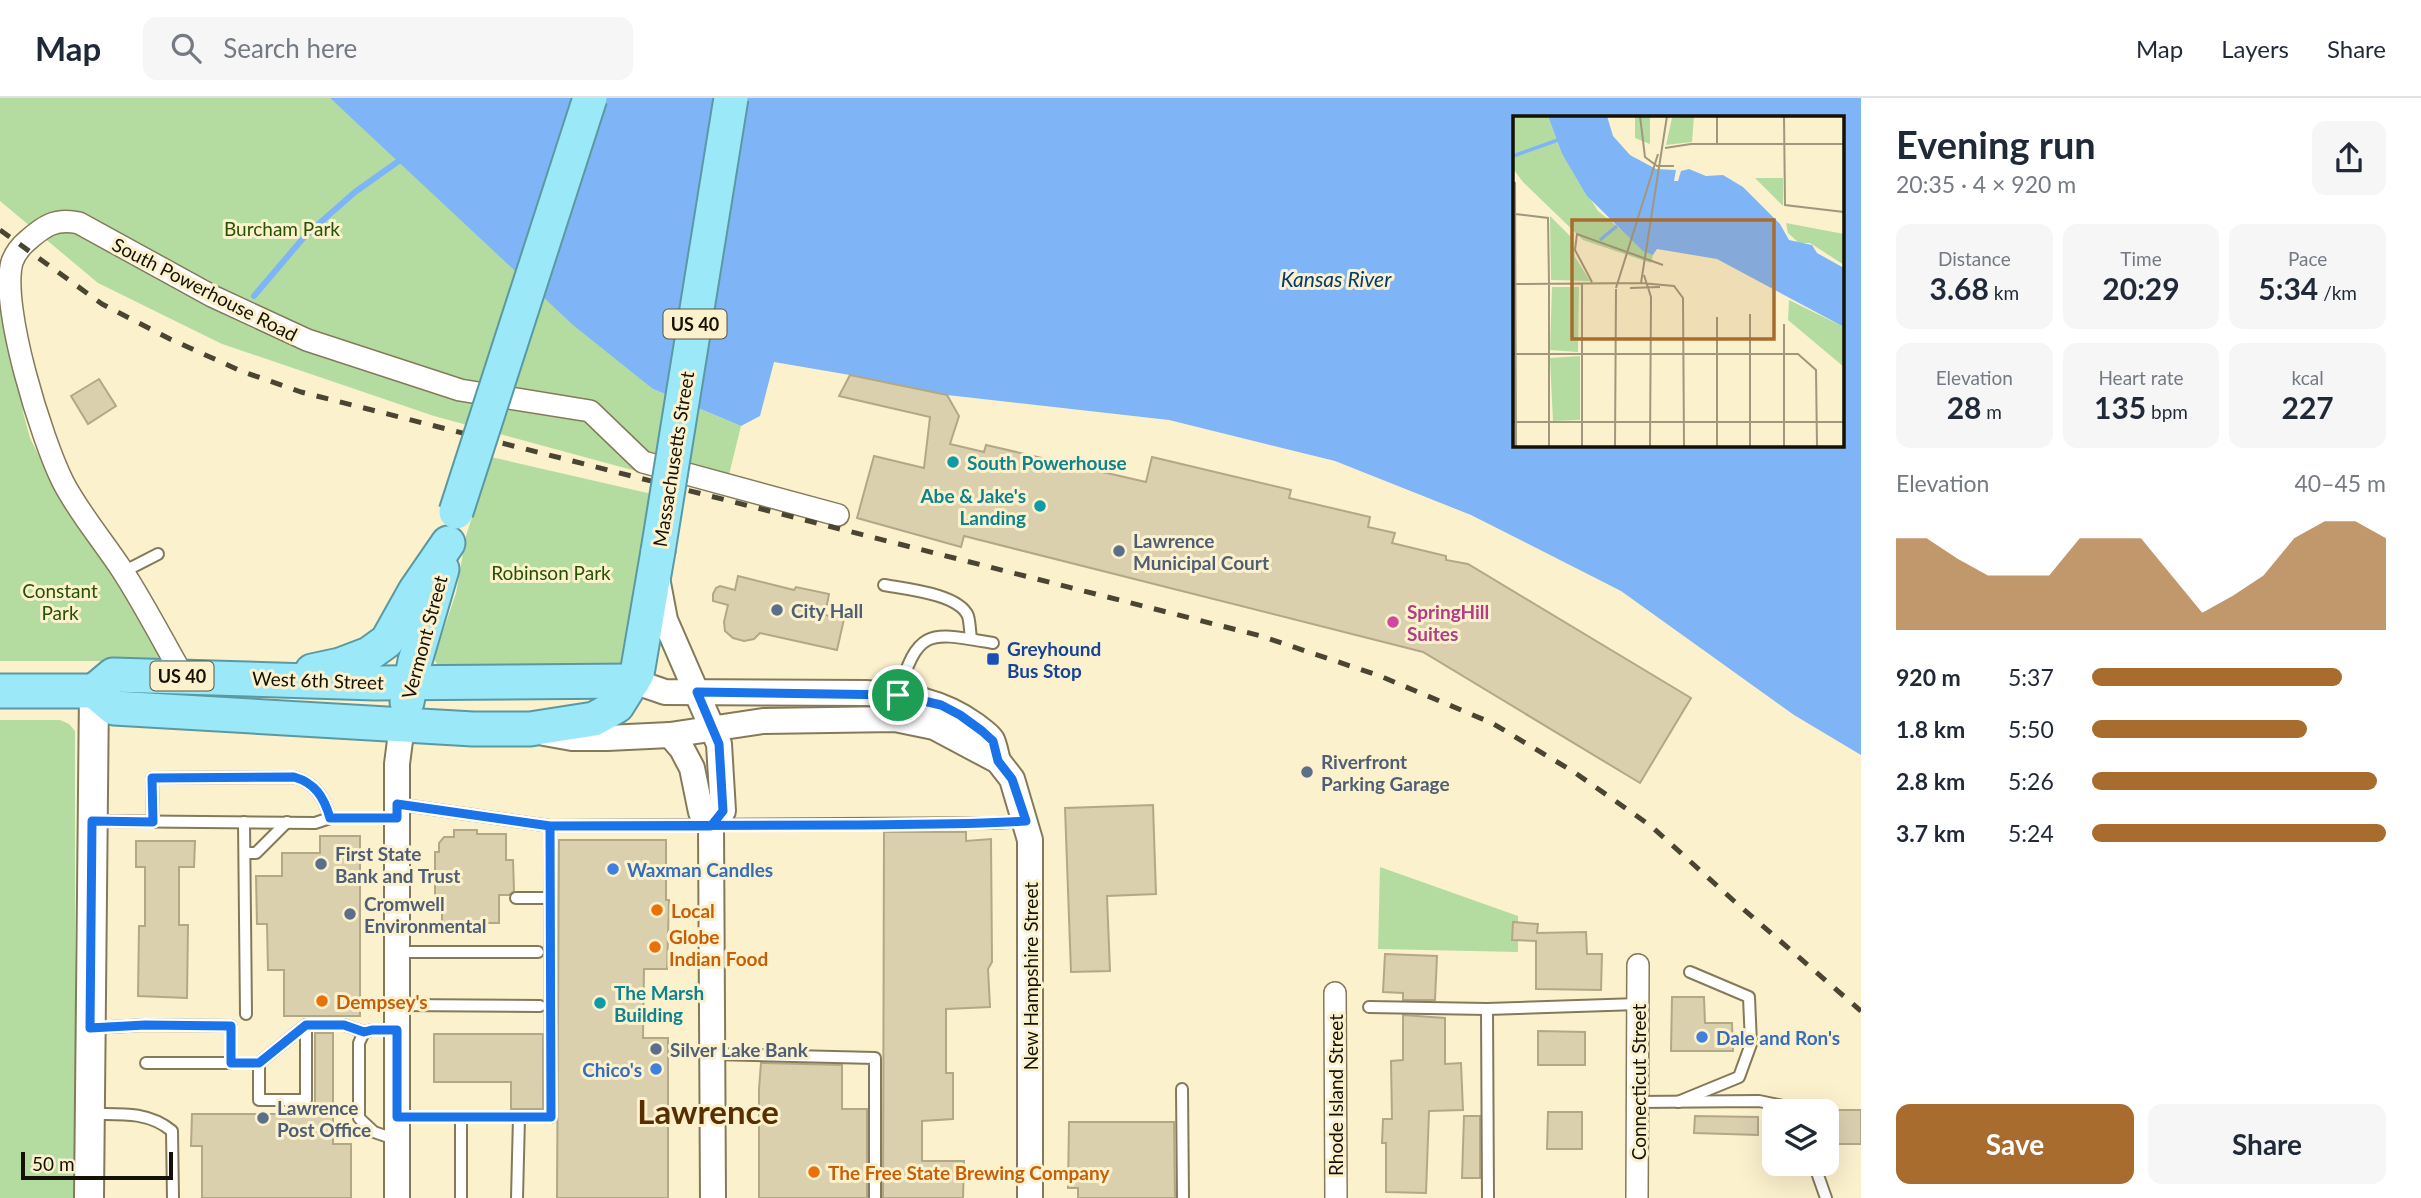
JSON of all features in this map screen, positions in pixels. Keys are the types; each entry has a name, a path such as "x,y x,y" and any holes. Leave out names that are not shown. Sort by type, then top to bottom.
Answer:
{"highway":[{"name":"Vermont Street","path":"402,725 415,661 439,584 452,528 590,98"},
{"name":"Massachusetts Street","path":"633,681 640,663 731,98"},
{"name":"US 40","path":"277,680 340,665 369,654 387,641 452,528"},
{"name":"West 6th Street","path":"0,691 94,691 113,675 410,683 633,681"},
{"name":"West 6th Street","path":"94,691 114,708 402,725 530,729 594,719 617,706 633,681"}],"main road":[{"path":"89,1198 94,691"}],"street":[{"name":"South Powerhouse Road","path":"183,676 123,572 63,482 44,434 16,341 9,281 12,262 21,246 43,227 55,223 79,223 212,296 307,340 460,390 590,411 643,462 838,515"},
{"name":"Massachusetts Street","path":"656,561 666,620 719,744 723,811 711,826"},
{"name":"West 6th Street","path":"633,681 665,692 898,695"},
{"name":"New Hampshire Street","path":"898,695 923,700 960,715 993,741 998,761 1012,779 1026,821 1030,840 1030,1198"},
{"name":"West 6th Street","path":"530,729 572,738 670,735 763,721 895,719 934,727 998,761"},
{"name":"Vermont Street","path":"397,1198 397,764 402,725"},
{"name":"Massachusetts Street","path":"670,735 682,749 692,768 701,812 711,826 713,1198"},
{"name":"Connecticut Street","path":"1637,1198 1638,965"},
{"name":"Rhode Island Street","path":"1335,993 1336,1198"}],"lane":[{"path":"123,572 158,554"},
{"path":"884,585 951,600 963,609 968,617 971,639"},
{"path":"898,695 911,655 920,643 933,636 949,635 993,643"},
{"path":"153,822 152,778 294,777 312,786 320,794 330,818"},
{"path":"92,821 315,823 330,818 397,811 550,826 1026,821"},
{"path":"244,822 246,1014"},
{"path":"244,853 256,853 287,822"},
{"path":"364,1032 359,1043 359,1118 374,1132 461,1117 551,1117 550,826"},
{"path":"516,898 550,898"},
{"path":"397,952 538,952"},
{"path":"1678,1102 1739,1077 1751,1044 1749,997 1690,972"},
{"path":"1369,1007 1487,1009 1638,1004"},
{"path":"146,1063 259,1063 306,1025 344,1025 364,1032 397,1018 540,1006"},
{"path":"1487,1009 1488,1198"},
{"path":"90,1028 145,1025 231,1026 231,1063"},
{"path":"259,1063 259,1100 306,1100 306,1025"},
{"path":"714,1054 875,1058 875,1198"},
{"path":"1182,1089 1183,1198"},
{"path":"1637,1102 1762,1102"},
{"path":"90,1114 139,1115 161,1121 172,1131 173,1198"},
{"path":"461,1117 461,1198"},
{"path":"517,1198 519,1117"},
{"path":"1818,1176 1826,1198"}],"green space":[{"name":"Burcham Park","path":"0,98 330,98 653,389 741,426 724,495 434,416 222,344 98,283 0,201"},
{"name":"Constant Park","path":"0,262 3,266 3,312 30,438 68,507 107,561 154,643 161,661 0,661"},
{"name":"Robinson Park","path":"491,457 652,494 623,667 438,667 434,658 456,593 466,536"},
{"path":"0,720 60,720 75,731 75,1198 0,1198"},
{"path":"1380,867 1518,916 1518,952 1378,949"}],"water":[{"name":"Kansas River","path":"330,98 1861,98 1861,755 1794,715 1621,591 1471,515 1335,461 1169,420 947,395 774,362 760,416 741,426 653,389 573,325"}],"building":[{"path":"850,375 947,395 959,416 950,444 984,452 986,445 1146,482 1152,457 1291,490 1289,498 1370,517 1368,527 1395,533 1392,543 1468,564 1691,698 1640,783 1423,652 964,536 961,547 857,518 874,456 924,468 930,417 839,396"},
{"path":"99,379 116,406 88,424 71,396"},
{"name":"City Hall","path":"738,576 794,590 796,587 829,594 825,615 844,619 837,650 760,633 754,639 744,641 733,638 725,631 728,605 713,601 713,594 720,586 735,590"},
{"path":"1153,805 1156,894 1107,896 1110,971 1071,972 1065,808"},
{"path":"454,830 477,830 477,834 506,834 506,860 513,860 514,891 509,895 499,895 499,923 442,923 442,900 435,900 435,852 439,852 439,843 444,837 454,837"},
{"path":"884,832 966,832 966,841 991,839 992,962 988,969 990,1007 946,1009 946,1073 953,1073 953,1119 922,1121 922,1161 964,1161 963,1198 883,1198"},
{"path":"320,836 360,836 360,1016 284,1016 284,970 268,970 267,924 257,924 256,876 282,876 282,853 320,853"},
{"path":"559,840 666,840 666,900 669,900 667,969 644,969 643,1038 668,1038 668,1198 557,1198"},
{"path":"136,841 195,841 194,867 179,867 179,925 188,925 187,998 138,996 139,926 145,926 145,867 136,867"},
{"path":"1513,922 1538,924 1537,933 1586,932 1587,954 1602,954 1601,990 1536,989 1536,941 1512,940"},
{"path":"1385,954 1437,956 1435,1000 1403,1000 1403,993 1383,992"},
{"name":"Dale and Ron's","path":"1672,997 1704,997 1705,1023 1732,1023 1733,1051 1671,1051"},
{"path":"1403,1015 1445,1018 1445,1064 1461,1063 1463,1110 1429,1111 1426,1193 1386,1192 1383,1119 1392,1119 1391,1061 1403,1060"},
{"path":"1538,1031 1585,1032 1585,1065 1538,1065"},
{"name":"Lawrence Post Office","path":"315,1033 333,1033 333,1144 351,1144 351,1198 202,1198 202,1146 191,1146 192,1114 315,1114"},
{"path":"434,1034 543,1034 543,1109 511,1109 511,1082 434,1082"},
{"path":"761,1063 842,1065 842,1109 867,1109 867,1198 759,1198"},
{"path":"1839,1110 1861,1110 1861,1144 1839,1144"},
{"path":"1548,1112 1582,1112 1582,1149 1547,1149"},
{"path":"1464,1116 1480,1116 1480,1178 1462,1178"},
{"path":"1695,1116 1758,1117 1758,1135 1694,1133"},
{"path":"1069,1122 1174,1122 1175,1198 1078,1198 1078,1188 1068,1188"}],"waterway":[{"path":"254,296 305,236 355,192 403,158"}],"railway":[{"path":"0,230 102,304 241,371 301,392 1261,636 1380,676 1492,723 1574,772 1651,826 1861,1011"}],"place":[{"name":"South Powerhouse","path":"953,462"},
{"name":"Abe & Jake's Landing","path":"1040,506"},
{"name":"Lawrence Municipal Court","path":"1119,551"},
{"name":"City Hall","path":"777,610"},
{"name":"SpringHill Suites","path":"1393,622"},
{"name":"Greyhound Bus Stop","path":"993,659"},
{"name":"Riverfront Parking Garage","path":"1307,772"},
{"name":"First State Bank and Trust","path":"321,864"},
{"name":"Waxman Candles","path":"613,869"},
{"name":"Local","path":"657,910"},
{"name":"Cromwell Environmental","path":"350,914"},
{"name":"Globe Indian Food","path":"655,947"},
{"name":"Dempsey's","path":"322,1001"},
{"name":"The Marsh Building","path":"600,1003"},
{"name":"Dale and Ron's","path":"1702,1037"},
{"name":"Silver Lake Bank","path":"656,1049"},
{"name":"Chico's","path":"656,1069"},
{"name":"Lawrence Post Office","path":"263,1118"},
{"name":"The Free State Brewing Company","path":"814,1172"}],"district":[{"name":"Lawrence","path":"708,1111"}],"route":[{"path":"898,695 697,692 719,744 723,811 711,826 673,826 611,826 550,826 397,804 397,818 330,818 320,794 303,780 294,777 152,778 153,822 92,821 90,1028 145,1025 231,1026 231,1063 259,1063 306,1025 344,1025 364,1032 397,1030 397,1117 551,1117 550,826 611,826 673,826 711,826 753,826 1026,821 1012,779 998,761 993,741 960,715 941,705 898,695"}]}
